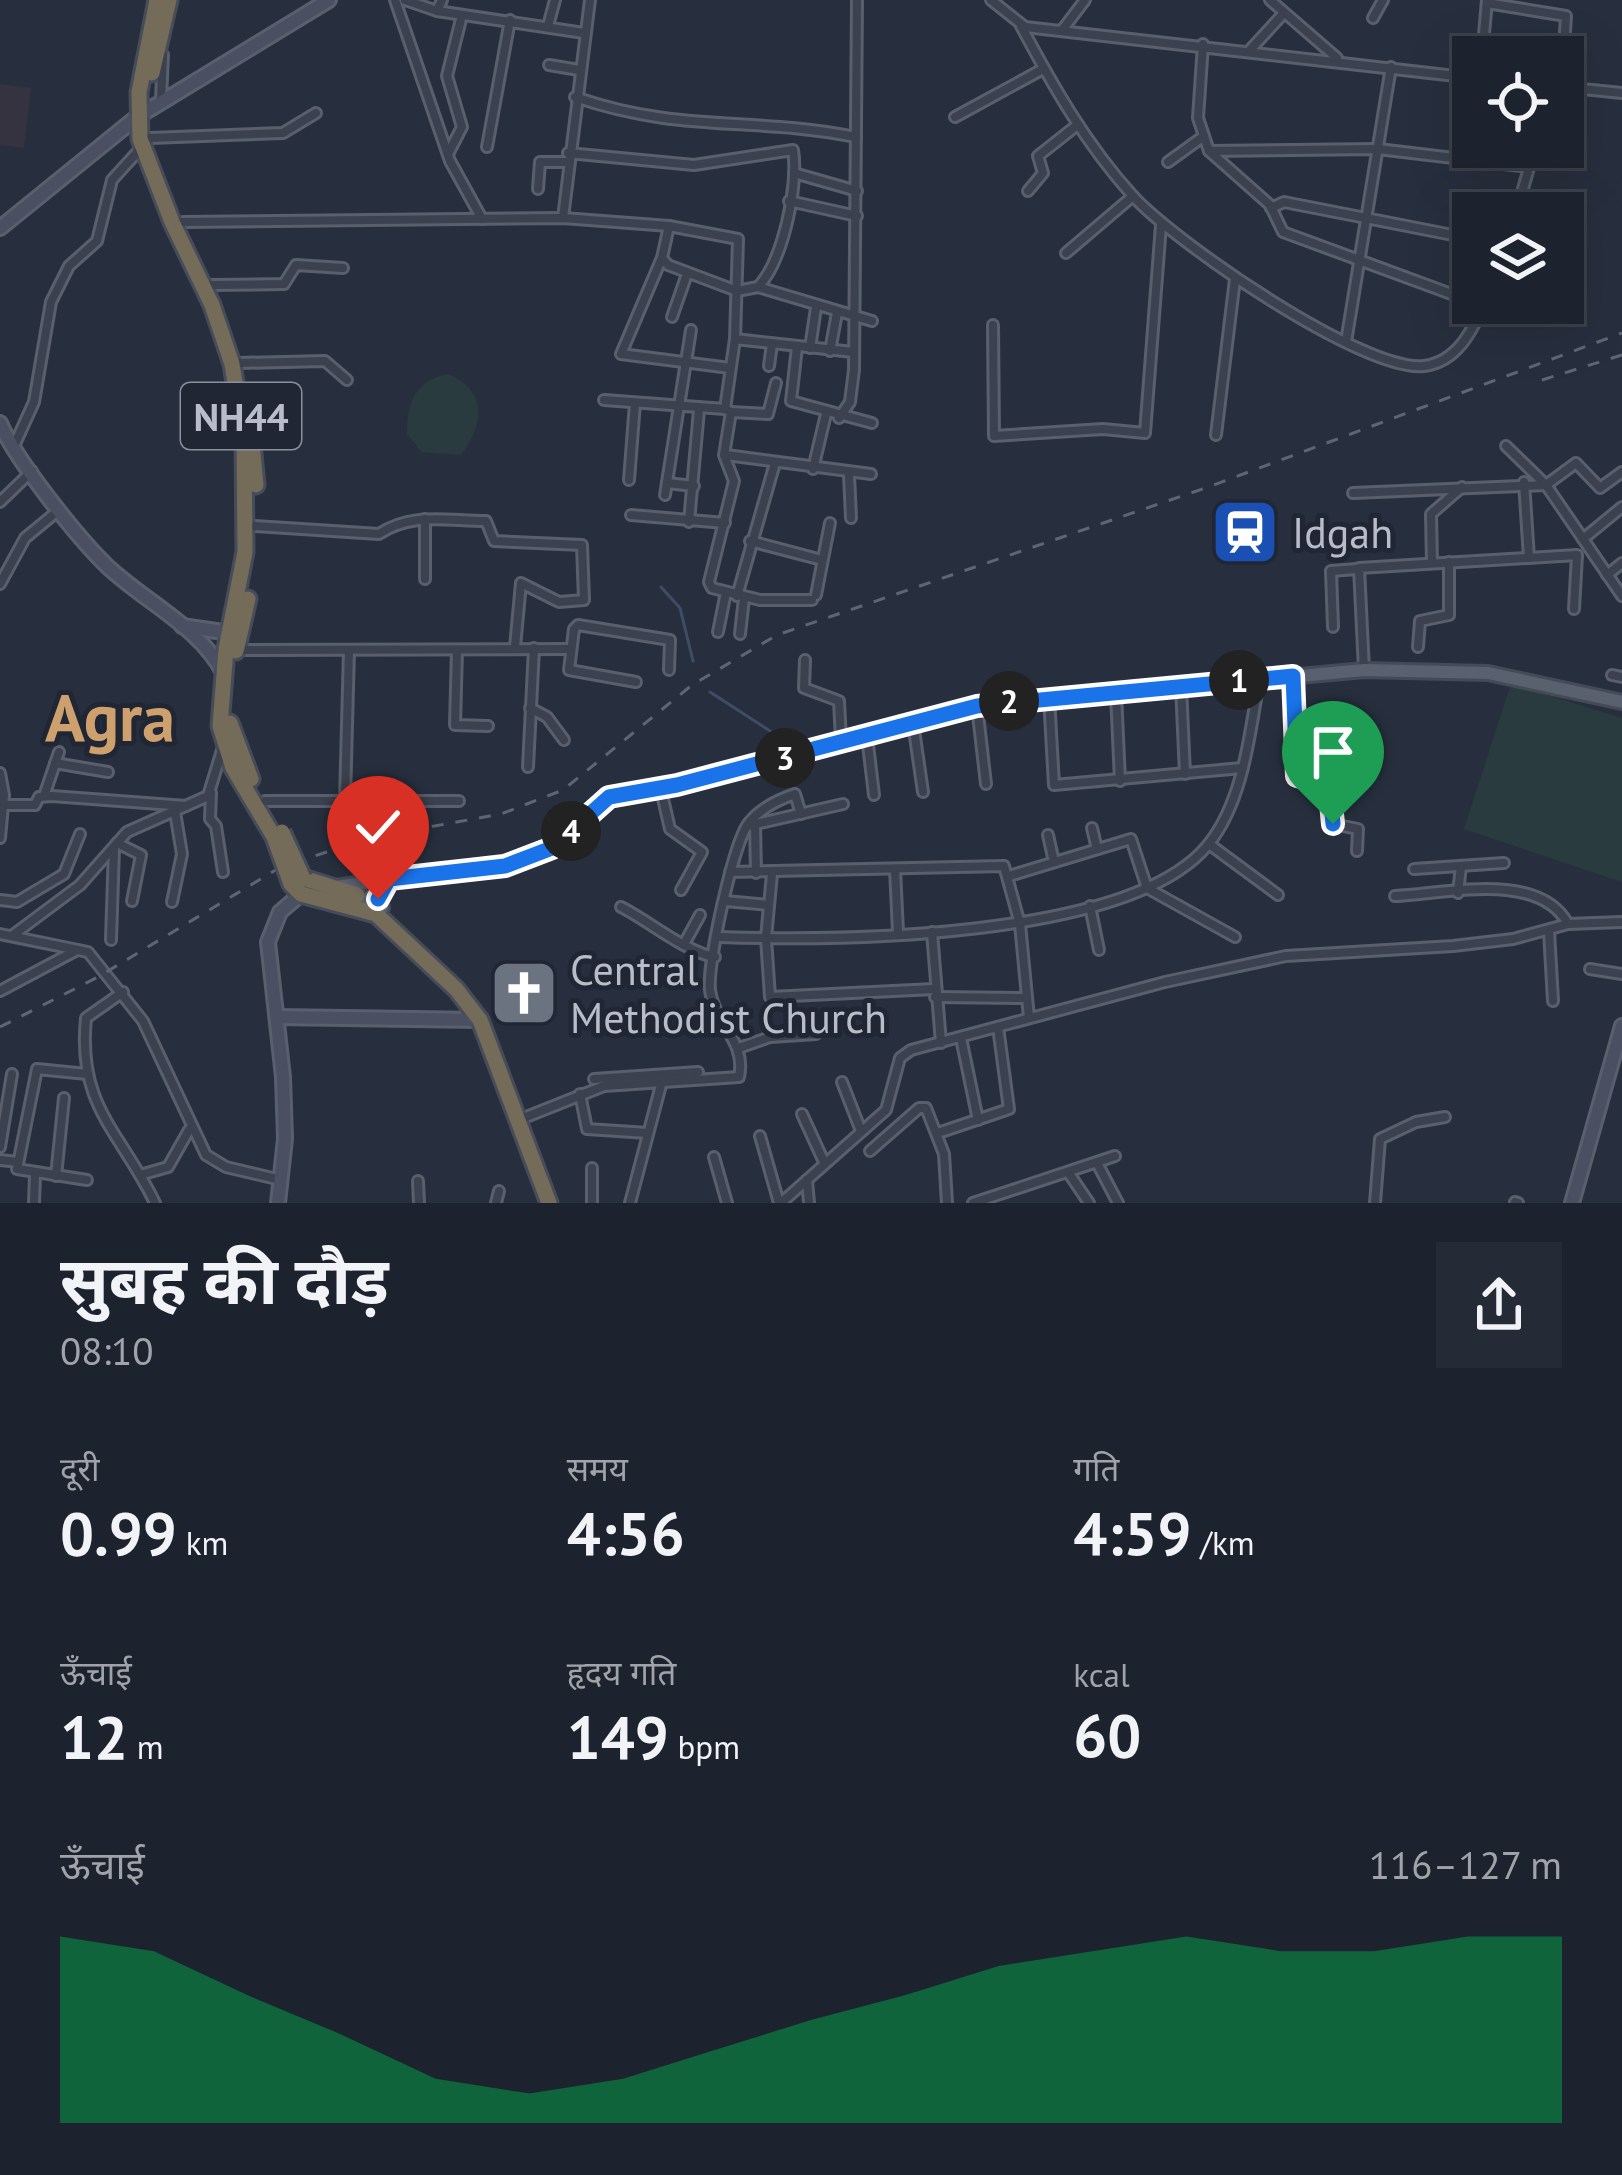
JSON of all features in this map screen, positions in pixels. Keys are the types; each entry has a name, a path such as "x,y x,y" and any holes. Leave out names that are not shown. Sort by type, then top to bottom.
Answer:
{"highway":[{"name":"NH44","path":"158,0 146,142 212,305 240,404 248,525 231,644 233,740 265,801 298,886"},
{"name":"NH44","path":"148,109 169,0"},
{"name":"NH44","path":"146,142 212,285 253,423 252,575 224,674 224,746 278,834"},
{"path":"298,886 330,888 362,902 422,956 480,1020 549,1203"},
{"path":"298,886 382,908 487,1015 559,1203"}],"main road":[{"path":"330,888 527,859 552,848 609,797 787,758 977,706 1049,695 1364,670 1488,673 1622,702"},
{"path":"362,902 389,879"},
{"path":"382,908 378,896 389,879"}],"street":[{"path":"0,228 148,109 329,0"},
{"path":"395,0 448,154 482,220"},
{"path":"405,0 462,16 584,33"},
{"path":"437,11 442,0"},
{"path":"548,26 554,0"},
{"path":"563,218 590,0"},
{"path":"838,418 850,401 856,318 857,0"},
{"path":"991,0 1021,26 1076,126 1133,196 1161,224 1235,279 1346,342 1411,366 1437,363 1461,347 1471,324"},
{"path":"1062,30 1085,0"},
{"path":"1270,0 1339,60"},
{"path":"1373,18 1383,0"},
{"path":"1484,36 1487,2 1566,16 1565,36"},
{"path":"1250,50 1284,14"},
{"path":"448,154 462,127 447,76 462,16"},
{"path":"487,147 510,20"},
{"path":"1021,26 1452,75"},
{"path":"1203,44 1198,122 1209,151 1271,208 1276,226 1452,294"},
{"path":"549,64 579,70"},
{"path":"1346,342 1391,67"},
{"path":"955,117 1043,69"},
{"path":"1584,89 1622,93"},
{"path":"575,97 652,120 816,130 856,137"},
{"path":"14,446 34,402 51,302 69,266 97,241 110,184 146,142 283,134 316,113"},
{"path":"1028,191 1043,172 1038,156 1076,126"},
{"path":"1168,162 1204,136"},
{"path":"1209,151 1378,149 1452,157"},
{"path":"538,189 540,162 568,158 694,165 791,150 794,173 789,201 774,259 758,287"},
{"path":"794,173 857,191"},
{"path":"1066,253 1133,196"},
{"path":"789,201 858,217"},
{"path":"1271,208 1284,202 1452,235"},
{"path":"183,222 563,218 737,237 724,455 734,476 709,582 740,597 814,597 830,523"},
{"path":"993,325 994,436 1103,429 1144,433 1161,224"},
{"path":"669,226 662,258 620,353 730,368"},
{"path":"662,258 687,274 737,292 758,287 872,321"},
{"path":"212,285 284,284 296,265 343,268"},
{"path":"671,317 687,274"},
{"path":"1216,435 1235,279"},
{"path":"810,348 816,308"},
{"path":"830,351 837,314"},
{"path":"665,495 691,329"},
{"path":"734,339 853,352"},
{"path":"770,366 772,344"},
{"path":"797,346 790,400 838,418 872,423"},
{"path":"239,364 325,361 347,380"},
{"path":"604,400 768,414 776,383"},
{"path":"629,480 635,404"},
{"path":"689,522 699,410"},
{"path":"812,469 826,413"},
{"path":"0,425 109,568 213,653 224,674"},
{"path":"1506,446 1546,485 1622,596"},
{"path":"724,455 849,475 871,474"},
{"path":"740,634 740,597 750,541 775,463"},
{"path":"1352,493 1525,482 1546,485 1576,463 1600,488 1622,472"},
{"path":"0,502 33,470"},
{"path":"849,475 851,518"},
{"path":"1525,482 1529,557"},
{"path":"668,483 694,486"},
{"path":"1432,563 1431,514 1463,486"},
{"path":"1583,539 1622,507"},
{"path":"0,584 25,538 60,509"},
{"path":"632,515 725,523"},
{"path":"424,579 425,519"},
{"path":"255,526 380,534 394,522 486,520 494,542 582,545 584,600 559,602 521,583 515,647"},
{"path":"750,541 822,560"},
{"path":"1333,627 1331,572 1432,563 1577,555 1574,609"},
{"path":"1418,647 1420,621 1449,615 1449,562"},
{"path":"1607,575 1622,563"},
{"path":"1358,569 1364,670"},
{"path":"718,632 726,592"},
{"path":"636,682 569,670 578,625 668,639 668,670"},
{"path":"181,626 231,644 349,650 570,649"},
{"path":"528,767 534,648"},
{"path":"345,800 349,650"},
{"path":"457,650 455,725 488,726"},
{"path":"805,660 804,688 839,701 841,743"},
{"path":"1293,676 1297,776 1328,782 1333,824 1358,829 1357,851"},
{"path":"719,937 932,932 1020,924 1148,888 1209,844 1242,769 1259,678"},
{"path":"1181,686 1185,774"},
{"path":"1116,691 1120,781"},
{"path":"1049,695 1052,784 1242,769"},
{"path":"977,706 986,784"},
{"path":"530,708 547,717 564,740"},
{"path":"914,723 922,792"},
{"path":"867,736 874,795"},
{"path":"223,872 216,826 210,819 211,792 224,746"},
{"path":"2,805 35,805 44,796 58,752"},
{"path":"55,763 108,772"},
{"path":"0,773 0,838"},
{"path":"660,788 670,830 701,852 682,890"},
{"path":"13,935 80,885 127,832 194,807 211,792"},
{"path":"594,1079 661,1085 738,1078 739,1048 711,994 730,872 751,826 770,804 794,794 801,814"},
{"path":"44,796 194,807"},
{"path":"265,801 458,801"},
{"path":"751,826 842,804"},
{"path":"172,902 182,854 175,812"},
{"path":"751,826 756,873"},
{"path":"1092,828 1097,849"},
{"path":"0,900 17,902 64,874 80,834"},
{"path":"1048,835 1054,862"},
{"path":"1009,875 1132,840 1148,888 1234,937"},
{"path":"1209,844 1278,895"},
{"path":"116,845 141,854 132,902"},
{"path":"111,940 116,845"},
{"path":"1414,868 1504,863"},
{"path":"730,872 1003,866 1020,924 1029,1018"},
{"path":"1458,893 1461,866"},
{"path":"896,869 898,932"},
{"path":"772,874 766,938 772,998 935,993 1027,998"},
{"path":"278,1203 283,1180 278,1017 269,935 298,886"},
{"path":"1395,896 1519,891 1555,906 1568,924"},
{"path":"725,901 769,905"},
{"path":"1090,906 1099,950"},
{"path":"621,907 715,957"},
{"path":"684,944 700,915"},
{"path":"760,1136 780,1203 890,1104 903,1055 1029,1018 1286,956 1453,946 1568,924 1622,922"},
{"path":"1549,931 1553,1001"},
{"path":"932,932 941,1043"},
{"path":"0,934 88,952 123,992 153,1038 190,1129 206,1155 222,1166 283,1180"},
{"path":"0,991 79,949"},
{"path":"1590,969 1622,974"},
{"path":"123,992 86,1018 87,1074 105,1126 155,1203"},
{"path":"278,1017 480,1020"},
{"path":"1572,1203 1622,1026"},
{"path":"938,1133 1010,1105 998,1027"},
{"path":"739,1048 770,1037 816,1034"},
{"path":"961,1038 978,1120"},
{"path":"87,1074 37,1069 17,1171 87,1180"},
{"path":"526,1118 604,1086 698,1072"},
{"path":"0,1148 12,1074"},
{"path":"842,1082 861,1131"},
{"path":"630,1203 661,1085"},
{"path":"580,1094 587,1129 648,1133"},
{"path":"56,1176 64,1098"},
{"path":"870,1150 921,1107 938,1133 947,1203"},
{"path":"802,1114 824,1162"},
{"path":"1375,1203 1381,1139 1403,1127 1445,1118"},
{"path":"140,1175 168,1167 190,1129"},
{"path":"973,1203 1115,1156"},
{"path":"714,1157 727,1203"},
{"path":"0,1160 18,1162"},
{"path":"1097,1162 1118,1203"},
{"path":"592,1168 592,1203"},
{"path":"1068,1172 1089,1203"},
{"path":"34,1203 35,1174"},
{"path":"807,1178 809,1203"},
{"path":"418,1180 419,1203"},
{"path":"496,1203 499,1191"}],"shaded area":[{"path":"0,84 31,88 24,148 0,145"},
{"path":"449,374 462,381 476,399 474,432 461,455 422,452 407,434 412,402 421,387"},
{"path":"1511,684 1622,718 1622,882 1464,829"}],"waterway":[{"path":"661,587 680,608 693,661"},
{"path":"710,692 787,742 792,753"},
{"path":"794,763 798,778"}],"railway":[{"path":"0,1027 98,977 279,868 368,838 501,814 563,790 692,685 777,635 1211,486 1622,333"},
{"path":"1542,380 1622,355"}],"place":[{"name":"Idgah","path":"1245,532"},
{"name":"Central Methodist Church","path":"524,993"}],"district":[{"name":"Agra","path":"110,716"}],"route":[{"path":"378,899 389,879 505,866 552,848 609,797 677,785 946,713 1049,695 1293,676 1297,776 1329,783 1333,824"}]}
